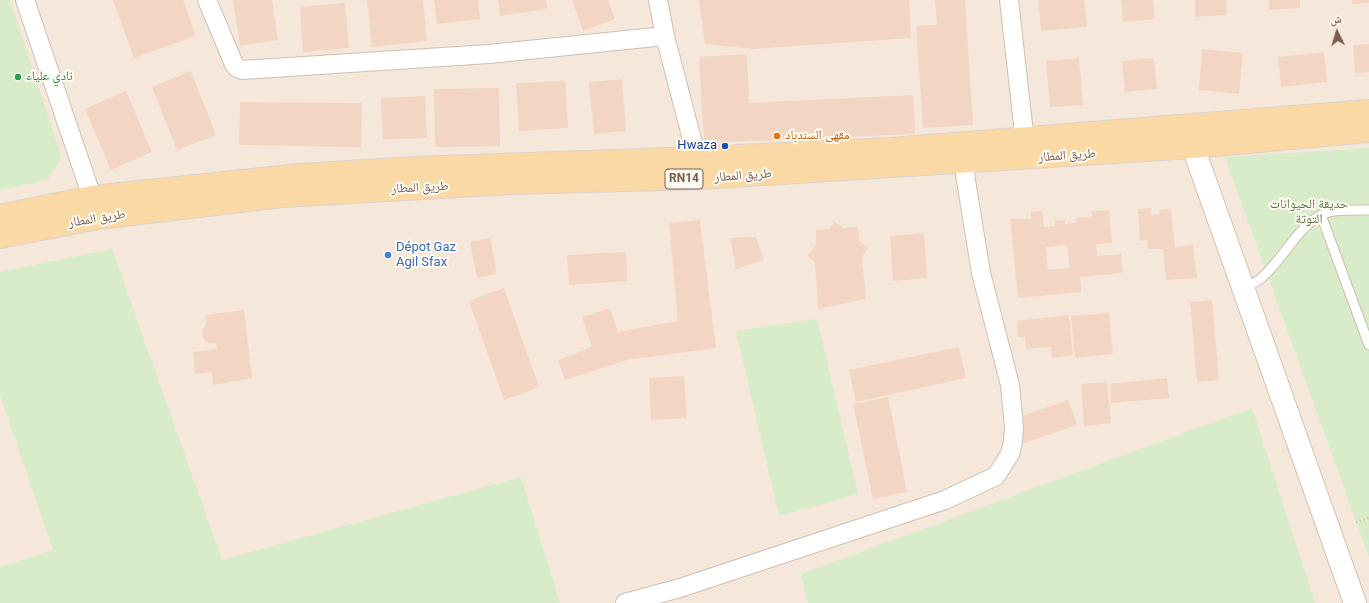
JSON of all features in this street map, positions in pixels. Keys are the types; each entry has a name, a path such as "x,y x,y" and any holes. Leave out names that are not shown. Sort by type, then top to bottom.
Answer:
{"main road":[{"name":"طريق المطار","path":"0,216 92,197 308,174 415,168 700,168 963,162 1025,148 1186,126 1369,111"},
{"name":"طريق المطار","path":"0,238 98,218 282,196 511,183 700,168 891,149 1193,147 1369,132"}],"street":[{"path":"25,0 92,197"},
{"path":"207,0 234,64 237,68 242,70 489,54 665,36"},
{"path":"658,0 665,36 700,168"},
{"path":"1009,0 1025,148"},
{"path":"1186,126 1355,603"},
{"path":"625,603 680,588 945,500 996,476 1010,454 1014,442 1010,385 982,273 963,162"}],"lane":[{"path":"1244,288 1258,281 1267,273 1305,228 1321,215 1331,211 1369,210"},
{"path":"1321,215 1369,345"}],"path":[{"path":"1356,522 1369,518"}],"shaded area":[{"path":"0,0 1369,0 1369,603 0,603"}],"green space":[{"name":"نادي علياء","path":"0,0 10,0 61,155 59,163 47,180 0,190"},
{"name":"حديقة الحيوانات التوتة","path":"1369,148 1369,557 1225,157"},
{"path":"112,249 222,560 521,477 560,603 0,603 0,567 53,550 0,395 0,272"},
{"path":"817,319 858,494 779,516 736,331"},
{"path":"1252,408 1315,603 808,603 801,574"}],"building":[{"path":"113,0 183,0 196,36 134,58"},
{"path":"233,0 272,0 278,40 240,46"},
{"path":"367,0 423,0 427,41 372,47"},
{"path":"434,0 478,0 480,19 437,24"},
{"path":"498,0 546,0 547,9 500,16"},
{"path":"572,0 608,0 615,19 583,31"},
{"path":"699,0 909,0 911,38 752,49 705,44"},
{"path":"935,0 965,0 973,125 923,128 916,26 937,25"},
{"path":"1038,0 1084,0 1087,27 1041,31"},
{"path":"1121,0 1153,0 1155,19 1123,22"},
{"path":"1195,0 1226,0 1227,15 1195,17"},
{"path":"1269,0 1300,0 1300,8 1269,10"},
{"path":"1352,0 1369,0 1369,3 1352,4"},
{"path":"345,3 349,48 303,52 300,7"},
{"path":"1369,44 1369,72 1355,73 1353,45"},
{"path":"1202,49 1243,53 1239,94 1199,90"},
{"path":"1324,52 1327,82 1281,87 1278,57"},
{"path":"747,54 749,103 913,95 915,134 704,143 699,57"},
{"path":"1079,58 1083,105 1050,107 1046,61"},
{"path":"1154,58 1157,89 1125,92 1122,61"},
{"path":"191,71 216,135 177,150 152,87"},
{"path":"622,79 626,131 594,134 589,82"},
{"path":"565,81 568,128 519,131 516,83"},
{"path":"499,88 500,146 435,147 434,89"},
{"path":"126,91 152,152 111,170 85,109"},
{"path":"425,96 427,138 383,139 381,98"},
{"path":"240,102 362,103 361,147 239,145"},
{"path":"1151,208 1151,215 1160,214 1159,210 1171,209 1175,247 1193,245 1197,278 1166,280 1163,249 1148,249 1147,240 1140,241 1138,209"},
{"path":"1109,210 1112,243 1096,244 1097,256 1121,254 1123,273 1080,277 1081,292 1018,298 1010,219 1031,219 1031,212 1042,211 1044,227 1055,226 1055,221 1065,220 1065,224 1076,223 1076,218 1092,217 1091,211","holes":["1067,245 1070,268 1048,270 1046,247"]},
{"path":"700,220 716,348 627,360 565,380 558,360 592,347 582,317 610,308 618,332 678,321 669,223"},
{"path":"835,222 843,228 858,227 859,241 868,248 862,257 866,299 818,309 815,262 807,256 816,245 816,230 829,229"},
{"path":"924,233 927,278 893,281 890,236"},
{"path":"756,237 764,260 736,269 730,238"},
{"path":"490,238 497,274 477,278 470,242"},
{"path":"626,252 627,281 569,285 567,255"},
{"path":"504,288 539,387 504,400 469,301"},
{"path":"1212,300 1219,380 1197,382 1190,302"},
{"path":"244,310 252,378 213,385 212,372 195,374 193,352 217,349 216,344 206,342 203,338 202,332 206,323 205,315"},
{"path":"1109,313 1113,354 1075,358 1071,316"},
{"path":"1069,315 1073,355 1052,358 1051,347 1026,349 1025,337 1018,337 1017,321"},
{"path":"959,347 966,378 856,402 849,370"},
{"path":"684,376 687,418 651,420 649,378"},
{"path":"1167,378 1169,398 1111,403 1110,384"},
{"path":"1107,382 1111,423 1084,426 1081,384"},
{"path":"888,397 907,492 873,499 853,404"},
{"path":"1068,400 1077,425 1024,443 1016,418"}],"place":[{"name":"نادي علياء","path":"18,77"},
{"name":"مقهى السندباد","path":"777,136"},
{"name":"Hwaza","path":"725,146"},
{"name":"Dépot Gaz Agil Sfax","path":"388,255"}]}
